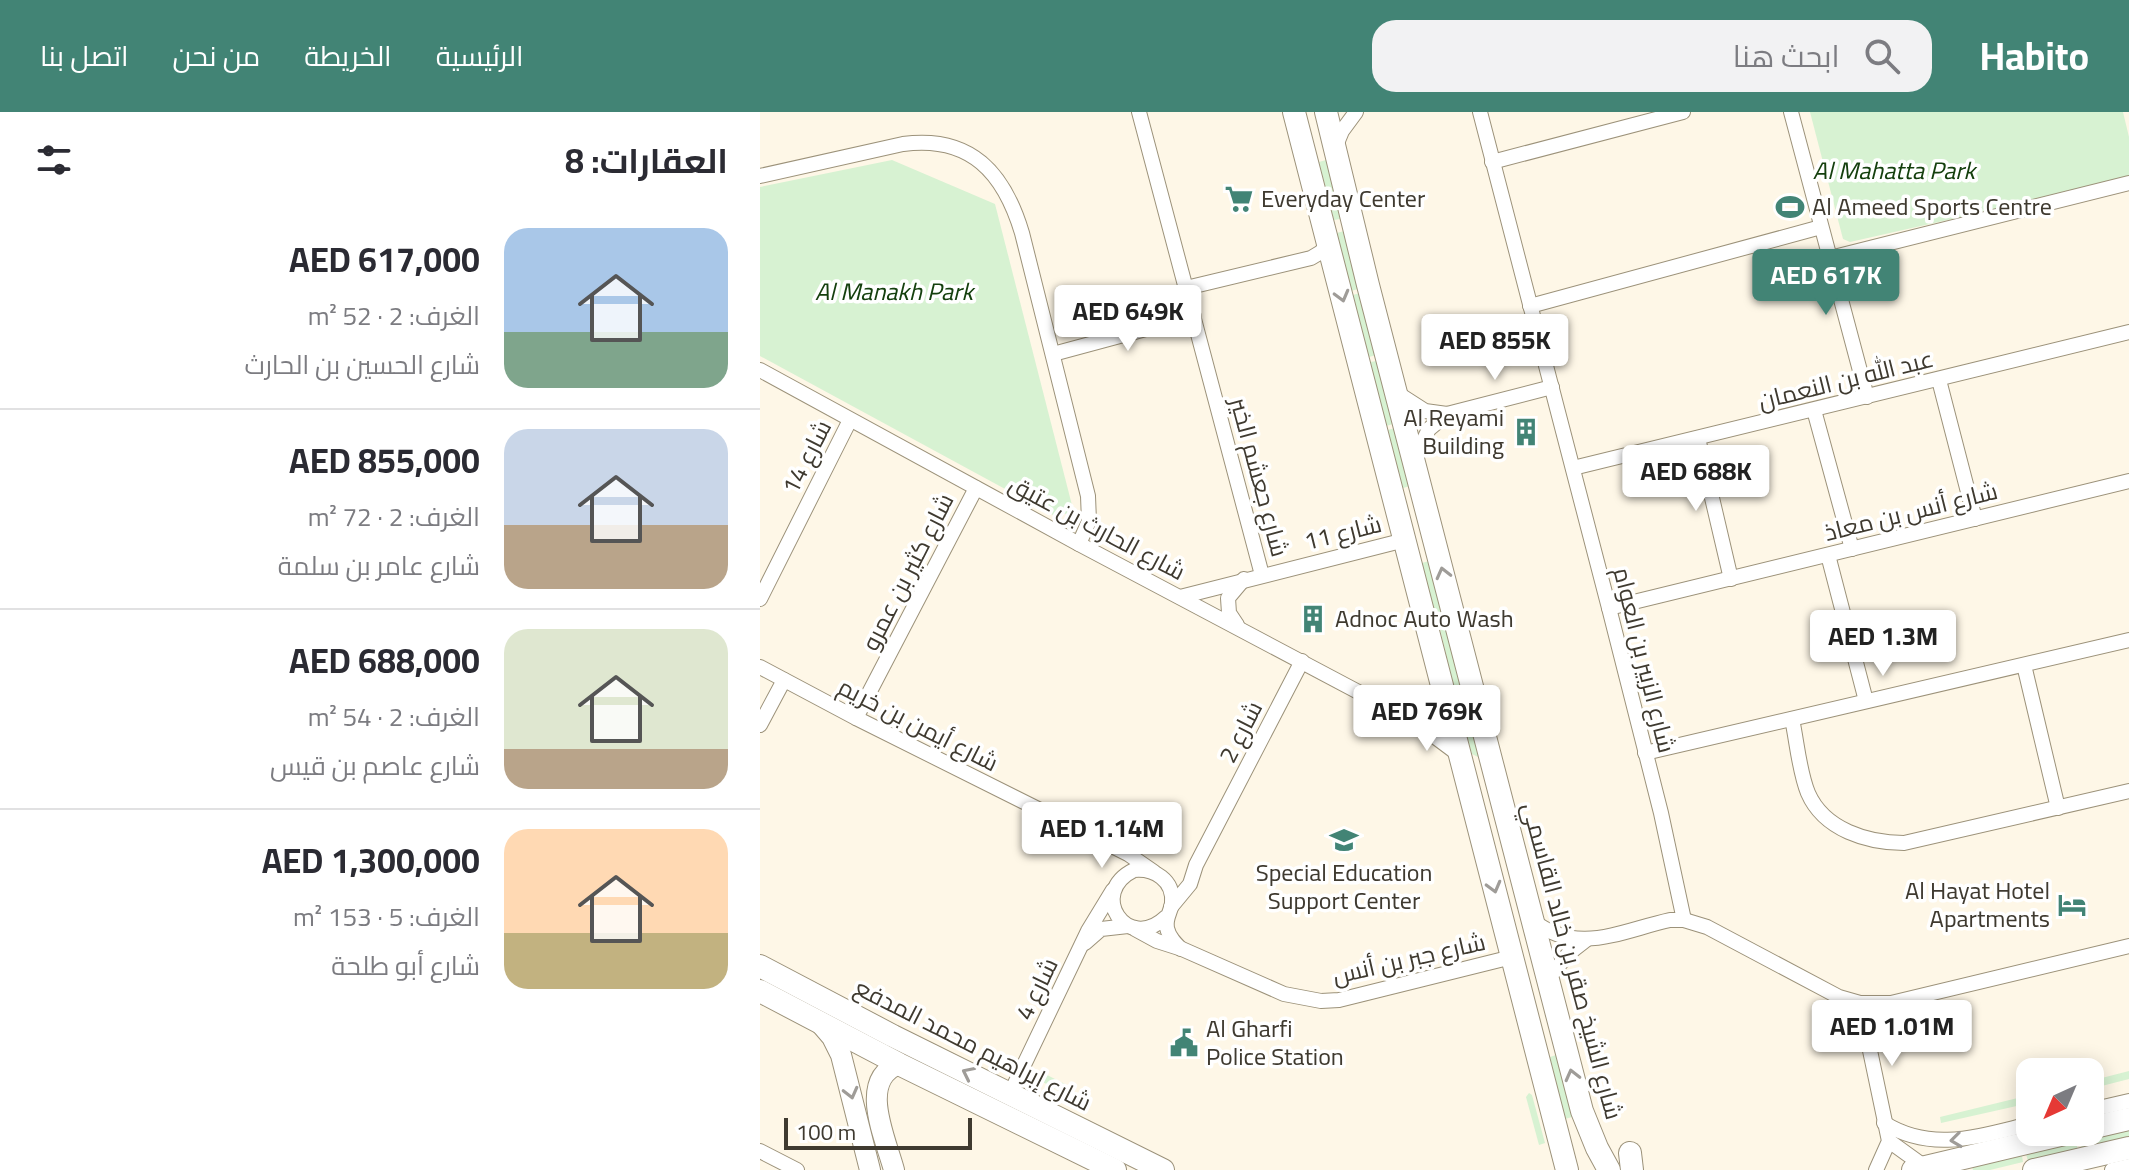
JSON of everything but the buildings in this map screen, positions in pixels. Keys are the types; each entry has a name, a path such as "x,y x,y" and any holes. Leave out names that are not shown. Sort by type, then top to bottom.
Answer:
{"main road":[{"path":"1294,112 1567,1170"},
{"name":"شارع الشيخ صقر بن خالد القاسمي","path":"1326,112 1582,1111 1609,1170"},
{"path":"1461,757 1479,779 1496,836 1502,840 1511,839"},
{"name":"شارع إبراهيم محمد المدفع","path":"760,966 1163,1170"},
{"name":"شارع إبراهيم محمد المدفع","path":"760,991 1108,1168"},
{"path":"2104,1125 2129,1119"},
{"path":"1015,1120 1033,1121 1086,1145 1093,1140 1091,1134"},
{"path":"1998,1149 2016,1133"},
{"path":"1919,1168 2016,1145"},
{"path":"2034,1170 2129,1148"}],"street":[{"name":"شارع جعشم الخير","path":"1139,112 1262,575"},
{"path":"1335,148 1342,131 1356,112"},
{"name":"شارع الزبير بن العوام","path":"1480,112 1609,608 1684,920"},
{"path":"1492,162 1683,112"},
{"path":"1791,112 1867,397"},
{"path":"760,176 915,142 940,144 967,154 991,171 1010,196 1022,233 1090,508 1089,521 1079,544"},
{"path":"1830,258 2129,183"},
{"path":"1530,306 1821,227"},
{"path":"1186,288 1311,258 1328,243"},
{"path":"1053,354 1194,316"},
{"name":"عبد الله بن النعمان","path":"1573,468 2129,332"},
{"name":"شارع الحارث بن عتيق","path":"760,370 1415,722 1444,741 1461,757"},
{"path":"1939,380 1975,519"},
{"path":"1397,393 1425,411 1447,414 1552,387"},
{"path":"1814,410 1852,549"},
{"path":"1414,460 1429,429 1447,414"},
{"name":"شارع 14","path":"760,599 850,420"},
{"path":"1698,438 1731,579"},
{"name":"شارع أنس بن معاذ","path":"1609,608 2129,481"},
{"name":"شارع كثير بن عمرو","path":"856,718 976,488"},
{"name":"شارع 11","path":"1180,597 1405,540"},
{"path":"1828,555 1866,701"},
{"path":"1238,626 1229,613 1228,598 1245,579"},
{"path":"1645,753 2129,640"},
{"name":"شارع 2","path":"1169,912 1185,893 1196,865 1302,661"},
{"path":"2024,665 2058,808"},
{"name":"شارع أيمن بن خريم","path":"760,667 1128,854 1158,875"},
{"path":"760,725 784,680"},
{"path":"1415,722 1436,713 1446,701"},
{"path":"1792,719 1807,792 1817,810 1848,832 1866,840 1904,843 2129,791"},
{"path":"1100,842 1115,860 1114,910 1131,927 1147,929 1158,925 1169,912"},
{"path":"1115,886 1134,870 1158,875 1185,874 1196,865"},
{"path":"1158,875 1172,897 1169,935 1182,949"},
{"name":"شارع 4","path":"1010,1094 1095,917 1115,886"},
{"path":"1660,922 1679,894"},
{"path":"1532,919 1551,933 1574,940 1684,920 1718,932 1839,997 1860,1003 1891,1003 2129,946"},
{"name":"شارع 4","path":"1082,946 1101,929 1114,925 1131,927"},
{"name":"شارع جبر بن أنس","path":"1131,927 1284,994 1321,1001 1339,1000 1512,957"},
{"path":"1548,979 1560,962 1586,940"},
{"path":"1860,1003 1889,1141 1919,1168"},
{"path":"820,1023 841,1055 868,1162"},
{"path":"894,1170 876,1095 880,1078 899,1064"},
{"path":"2104,1107 2129,1101"},
{"path":"1884,1123 1904,1134 1937,1142 1960,1141 2016,1128"},
{"path":"1876,1170 1889,1141"},
{"path":"760,1151 797,1170"},
{"path":"868,1162 873,1151 880,1154 886,1170"},
{"path":"2112,1170 2129,1166"}],"green space":[{"name":"Al Mahatta Park","path":"1810,112 2123,112 2129,137 2129,179 1850,242 1843,239"},
{"name":"Al Manakh Park","path":"892,160 995,204 1074,513 1053,515 760,356 760,187"},
{"path":"1326,160 1340,219 1334,220 1319,162"},
{"path":"1344,231 1358,289 1351,291 1337,233"},
{"path":"1360,293 1376,355 1369,357 1353,295"},
{"path":"1377,361 1393,424 1386,426 1370,362"},
{"path":"1395,428 1410,486 1403,488 1388,430"},
{"path":"1429,561 1445,624 1438,625 1422,563"},
{"path":"1446,628 1462,690 1455,692 1440,629"},
{"path":"1463,695 1478,757 1472,754 1456,697"},
{"path":"1556,1055 1572,1117 1565,1119 1550,1057"},
{"path":"2129,1071 2129,1079 2104,1085 2104,1077"},
{"path":"1041,1072 1069,1086 1065,1094 1041,1081"},
{"path":"1529,1093 1545,1143 1539,1145 1526,1097"},
{"path":"2016,1098 2016,1106 1941,1123 1940,1117"},
{"path":"2129,1130 2129,1138 2104,1143 2104,1136"},
{"path":"2062,1146 2077,1146 2078,1150 2028,1161 2026,1154"},
{"path":"2022,1156 2023,1162 1990,1170 1973,1170 1972,1167"}],"place":[{"name":"Everyday Center","path":"1239,199"},
{"name":"Al Ameed Sports Centre","path":"1790,207"},
{"name":"Al Reyami Building","path":"1526,432"},
{"name":"Adnoc Auto Wash","path":"1313,619"},
{"name":"Special Education Support Center","path":"1344,840"},
{"name":"Al Hayat Hotel Apartments","path":"2072,905"},
{"name":"Al Gharfi Police Station","path":"1184,1043"}]}
